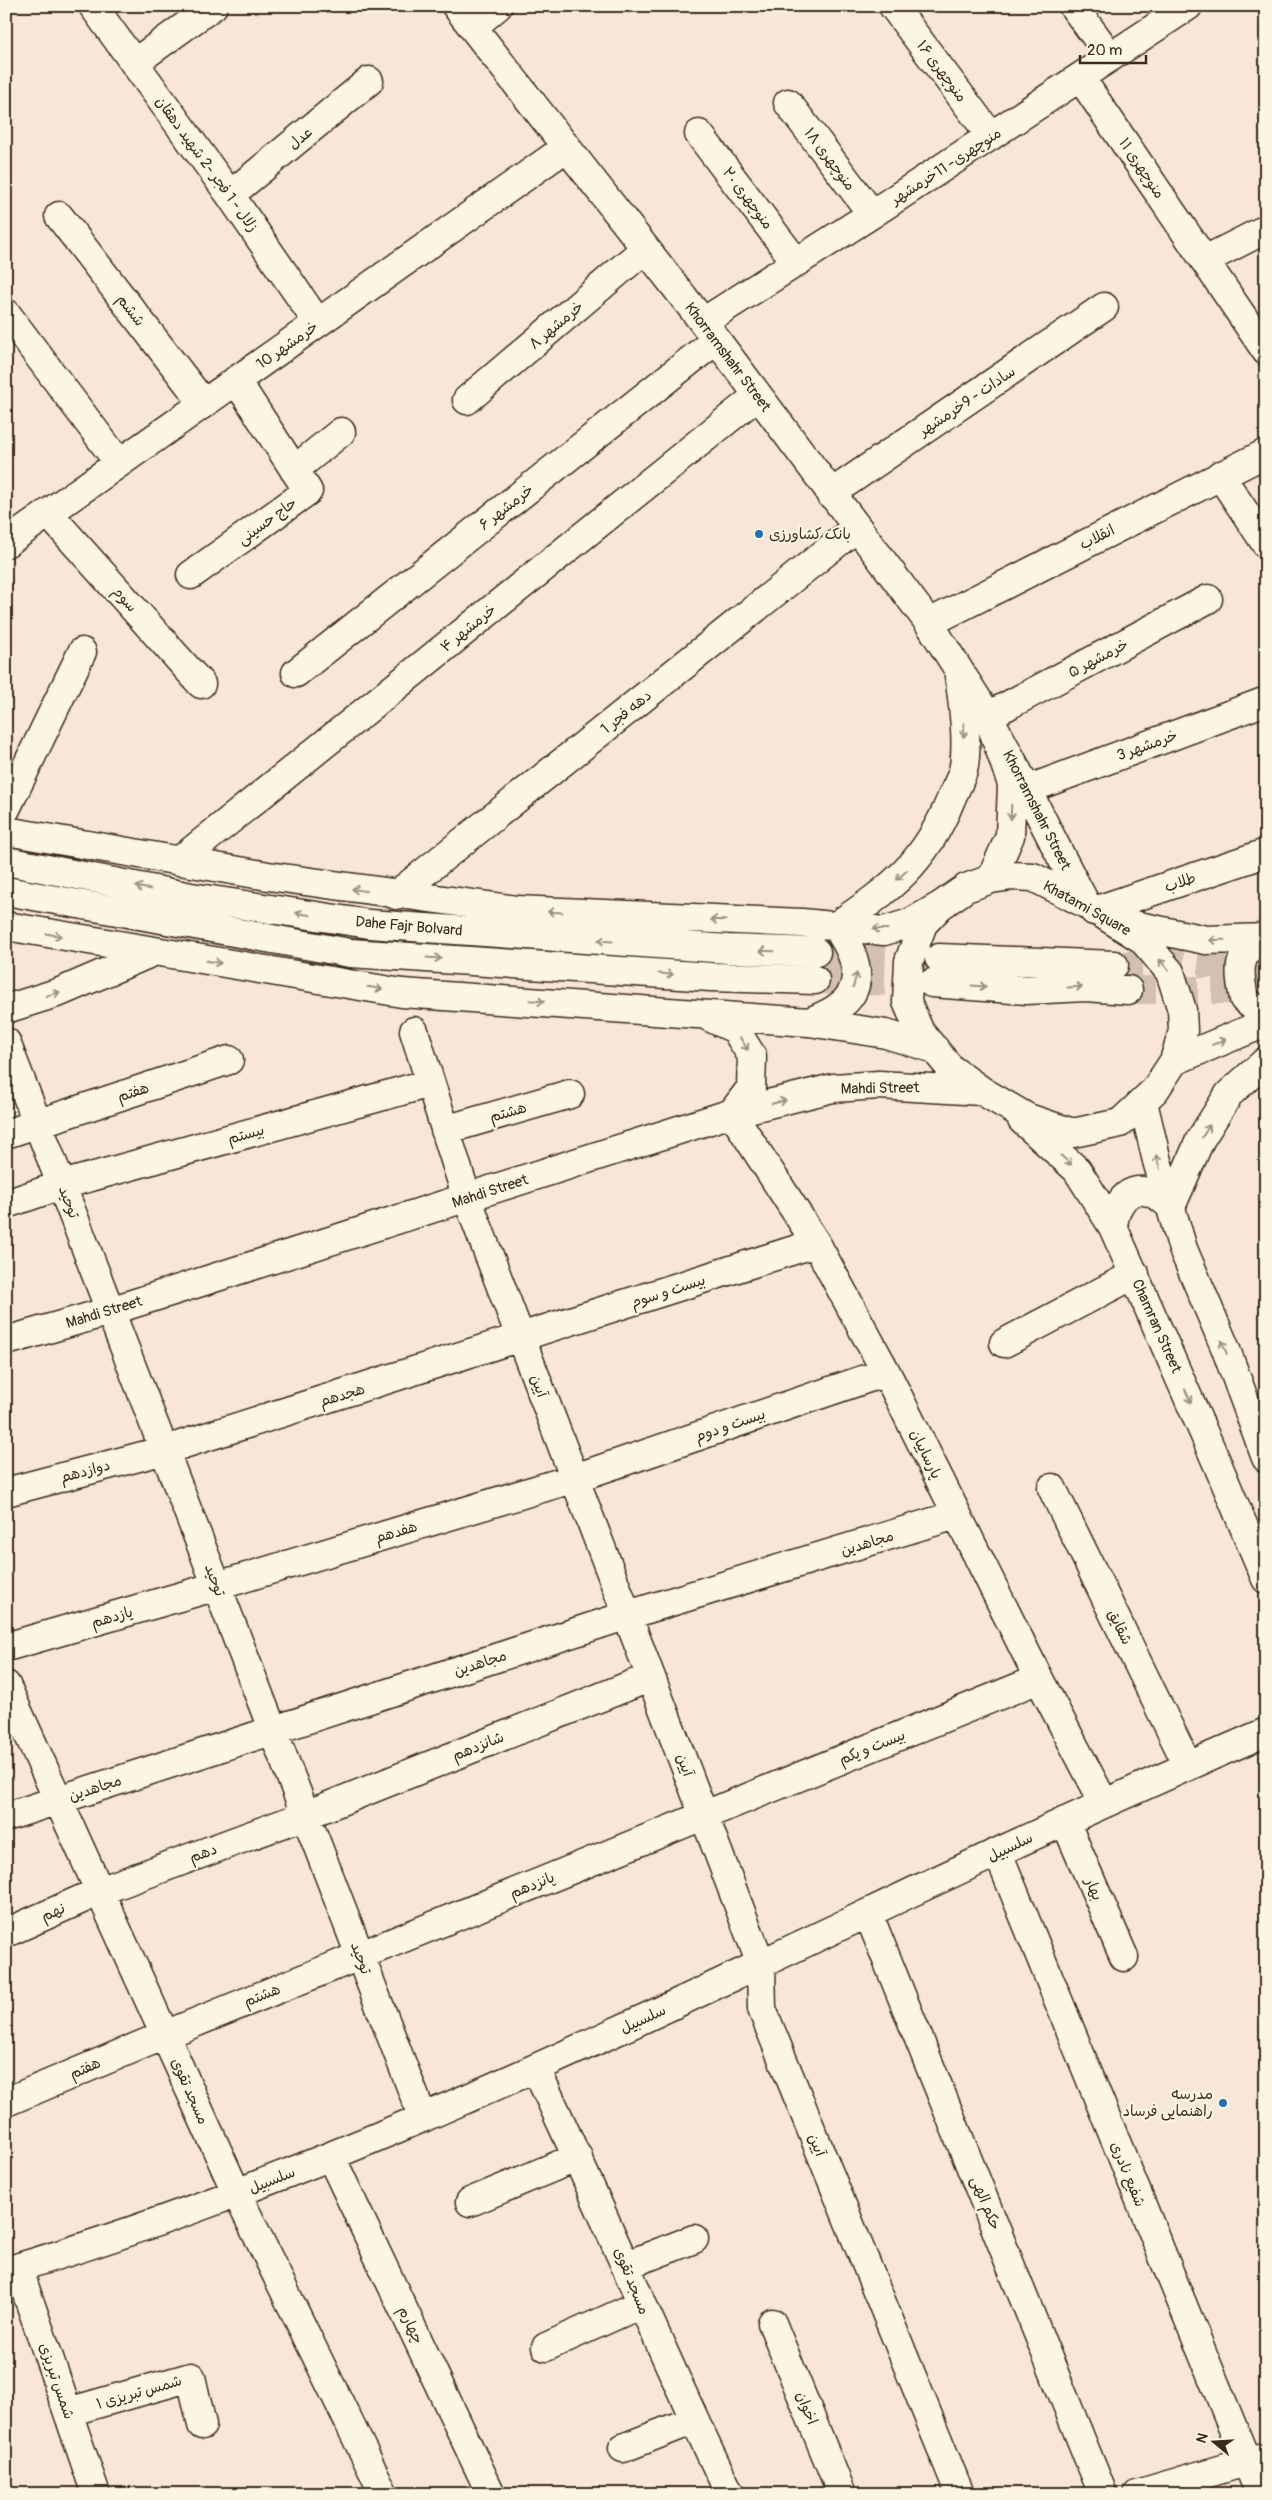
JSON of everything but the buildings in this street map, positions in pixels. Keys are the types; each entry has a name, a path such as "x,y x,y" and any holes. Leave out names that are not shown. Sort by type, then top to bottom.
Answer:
{"street":[{"name":"زلال - 1 فجر -2 شهید دهقان","path":"93,6 230,195 318,323"},
{"path":"134,63 213,6"},
{"path":"465,17 498,6"},
{"name":"منوچهری ۱۶","path":"893,6 991,136"},
{"path":"1073,6 1112,57"},
{"name":"منوچهری- 11خرمشهر","path":"709,331 796,262 1188,6"},
{"name":"Khorramshahr Street","path":"465,17 709,331 929,623 958,665 1029,789 1059,855 1098,912"},
{"name":"منوچهری ۱۱","path":"1080,77 1266,351"},
{"name":"عدل","path":"230,195 369,81"},
{"name":"منوچهری ۱۸","path":"788,103 872,214"},
{"name":"منوچهری ۲۰","path":"699,134 796,262"},
{"name":"خرمشهر 10","path":"6,543 567,147"},
{"name":"ششم","path":"58,216 204,404"},
{"path":"1205,260 1266,229"},
{"name":"خرمشهر ۸","path":"467,400 645,249"},
{"name":"سادات - 9خرمشهر","path":"830,494 1104,307"},
{"path":"6,314 119,464"},
{"name":"خرمشهر ۶","path":"296,673 709,331"},
{"name":"حاج حسینی","path":"191,575 308,491 236,380"},
{"name":"خرمشهر ۴","path":"178,861 757,396"},
{"path":"294,470 341,432"},
{"name":"انقلاب","path":"929,623 1266,453"},
{"path":"1220,475 1266,544"},
{"name":"سوم","path":"48,513 201,684"},
{"name":"دهه فجر 1","path":"396,896 856,528"},
{"name":"خرمشهر ۵","path":"988,716 1208,599"},
{"path":"6,808 82,652"},
{"path":"836,926 881,895 914,864 942,821 963,770 965,713 958,665"},
{"name":"خرمشهر 3","path":"1029,789 1266,701"},
{"name":"Khorramshahr Street","path":"988,716 1012,784 1010,836 991,879"},
{"path":"6,831 396,896 517,910 884,930 910,923 940,906"},
{"name":"طلاب","path":"1098,912 1266,854"},
{"name":"Dahe Fajr Bolvard","path":"6,861 191,897 369,924 728,949 816,952"},
{"name":"Khatami Square","path":"1012,876 1033,878 1098,912 1142,939 1170,972 1182,1010 1183,1024 1174,1061 1164,1080 1120,1124 1073,1133 1028,1118 993,1098 951,1069 920,1032 907,1002 909,961 923,924 940,906 966,888 991,879 1012,876"},
{"name":"Dahe Fajr Bolvard","path":"6,891 350,953 711,977 814,980"},
{"path":"1098,912 1206,940 1262,938"},
{"path":"6,926 402,993 513,999 707,1016 809,1022 886,1034 935,1049"},
{"path":"809,1022 838,1008 851,995 858,969 850,946 836,926"},
{"path":"1262,938 1250,946 1238,969 1244,999 1259,1014 1266,1017"},
{"path":"6,1009 60,992 153,952"},
{"path":"939,958 1114,965"},
{"path":"932,983 1026,990 1085,987 1128,990"},
{"path":"707,1016 736,1029 752,1056 750,1088 732,1114"},
{"path":"1174,1061 1253,1028 1266,1025"},
{"name":"آیین","path":"414,1031 467,1198 761,1964 762,2009 960,2494"},
{"name":"توحید","path":"6,1042 424,2118"},
{"name":"هفتم","path":"6,1134 229,1060"},
{"path":"1171,1207 1200,1140 1229,1094 1266,1061"},
{"name":"بیستم","path":"62,1185 430,1083"},
{"name":"Mahdi Street","path":"6,1342 110,1311 732,1114 842,1088 879,1084 993,1098"},
{"name":"هشتم","path":"445,1130 570,1094"},
{"name":"Chamran Street","path":"993,1098 1077,1170 1113,1227 1266,1579"},
{"path":"1143,1102 1157,1162 1183,1249 1224,1347 1266,1458"},
{"name":"پارساییان","path":"732,1114 816,1243 886,1372 956,1516 1104,1803"},
{"path":"6,1204 62,1185"},
{"path":"1113,1227 1115,1210 1126,1196 1142,1190 1159,1194 1171,1207"},
{"name":"بیست و سوم","path":"520,1339 816,1243"},
{"path":"1004,1343 1134,1274"},
{"name":"هجدهم","path":"164,1450 520,1339"},
{"name":"بیست و دوم","path":"575,1478 886,1372"},
{"name":"دوازدهم","path":"6,1492 164,1450"},
{"name":"هفدهم","path":"218,1586 575,1478"},
{"name":"شقایق","path":"1052,1488 1188,1766"},
{"name":"مجاهدین","path":"6,1817 628,1615 956,1516"},
{"name":"یازدهم","path":"6,1647 218,1586"},
{"name":"شانزدهم","path":"306,1814 651,1677"},
{"name":"بیست و یکم","path":"704,1815 1039,1679"},
{"name":"مسجد تقوی","path":"6,1685 237,2194 384,2494"},
{"name":"سلسبیل","path":"12,2269 237,2194 424,2118 761,1964 1065,1820 1266,1732"},
{"name":"دهم","path":"100,1891 306,1814"},
{"name":"پانزدهم","path":"360,1955 704,1815"},
{"name":"بهار","path":"1065,1820 1124,1957"},
{"name":"شفیع نادری","path":"998,1853 1256,2459 1260,2494"},
{"name":"نهم","path":"6,1933 100,1891"},
{"name":"حکم الهی","path":"868,1913 1104,2494"},
{"name":"هشتم","path":"165,2035 360,1955"},
{"name":"هفتم","path":"6,2102 165,2035"},
{"name":"مسجد تقوی","path":"536,2068 627,2266 641,2304 730,2494"},
{"name":"چهارم","path":"331,2157 491,2494"},
{"path":"470,2202 578,2157"},
{"path":"627,2266 694,2239"},
{"name":"شمس تبریزی","path":"12,2269 68,2412 96,2494"},
{"path":"546,2347 641,2304"},
{"name":"اخوان","path":"772,2323 842,2494"},
{"name":"شمس تبریزی ۱","path":"68,2412 191,2377 202,2425"},
{"path":"623,2448 694,2420"},
{"path":"1137,2494 1256,2459"}],"tunnel":[{"path":"816,952 933,957"},
{"path":"1114,965 1266,963"},
{"path":"815,980 931,983"},
{"path":"1128,990 1266,990"}],"place":[{"name":"بانک کشاورزی","path":"759,534"},
{"name":"مدرسه راهنمایی فرساد","path":"1223,2103"}]}
